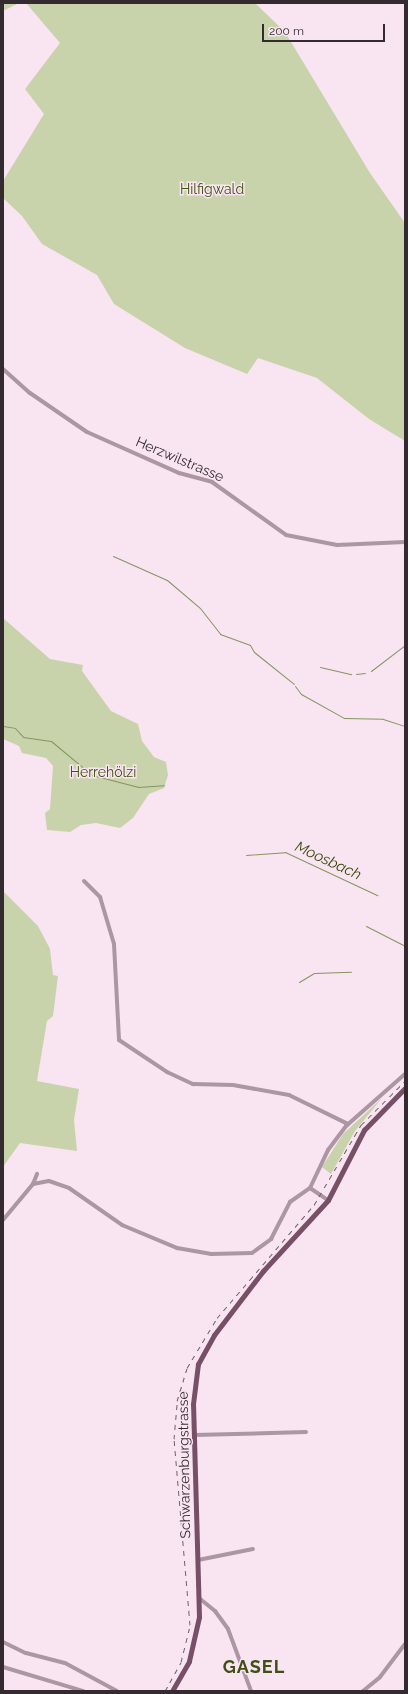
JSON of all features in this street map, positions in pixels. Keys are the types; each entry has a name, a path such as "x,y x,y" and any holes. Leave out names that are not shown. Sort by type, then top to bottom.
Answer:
{"main road":[{"name":"Schwarzenburgstrasse","path":"172,1691 194,1647 199,1598 194,1435 194,1379 206,1346 273,1259 328,1200 364,1130 405,1088"}],"street":[{"name":"Herzwilstrasse","path":"3,369 30,393 87,432 179,472 216,484 262,521 286,535 337,545 405,542"},
{"path":"84,881 100,897 114,944 119,1040 159,1067 193,1084 233,1085 289,1095 348,1124"},
{"path":"3,1220 33,1184 37,1174 43,1180 68,1188 114,1221 167,1244 193,1252 228,1255 249,1254 265,1246 288,1205 298,1194 310,1188 328,1150 348,1124 405,1074"},
{"path":"33,1184 43,1180"},
{"path":"310,1188 328,1200"},
{"path":"194,1435 306,1432"},
{"path":"198,1560 253,1549"},
{"path":"199,1598 215,1611 228,1629 251,1691"},
{"path":"3,1642 26,1653 65,1663 117,1691"},
{"path":"363,1691 380,1677 405,1644"},
{"path":"3,1667 83,1691"}],"green space":[{"path":"3,3 19,3 3,11"},
{"name":"Hilfigwald","path":"26,3 255,3 285,32 370,173 405,223 405,441 369,419 317,378 258,358 247,374 185,348 114,304 97,275 42,244 22,216 3,198 3,181 44,114 25,89 60,43"},
{"name":"Herrehölzi","path":"3,618 50,659 83,665 82,671 111,711 138,724 142,741 154,757 166,762 168,775 164,788 149,794 133,818 120,828 96,823 81,825 70,832 47,830 45,813 50,809 53,766 46,758 22,753 19,746 3,739"},
{"path":"3,891 38,926 50,949 53,975 58,976 53,1016 47,1021 37,1081 79,1089 74,1120 77,1151 20,1143 3,1167"},
{"path":"382,1098 355,1131 331,1174 322,1167 343,1134"}],"waterway":[{"path":"113,556 167,580 200,608 220,634 250,645 254,652 294,684"},
{"path":"371,671 405,645"},
{"path":"320,667 351,674"},
{"path":"356,674 365,673"},
{"path":"295,686 301,694 344,718 383,719 405,726"},
{"name":"Moosbach","path":"3,726 15,728 23,737 51,741 92,775 138,787 164,785"},
{"name":"Moosbach","path":"246,855 285,852 377,895"},
{"path":"366,926 405,946"},
{"path":"299,982 314,973 351,972"}],"railway":[{"path":"165,1691 181,1662 190,1625 174,1439 177,1401 187,1368 217,1318 314,1205 361,1125 405,1081"}],"district":[{"name":"GASEL","path":"254,1667"}]}
